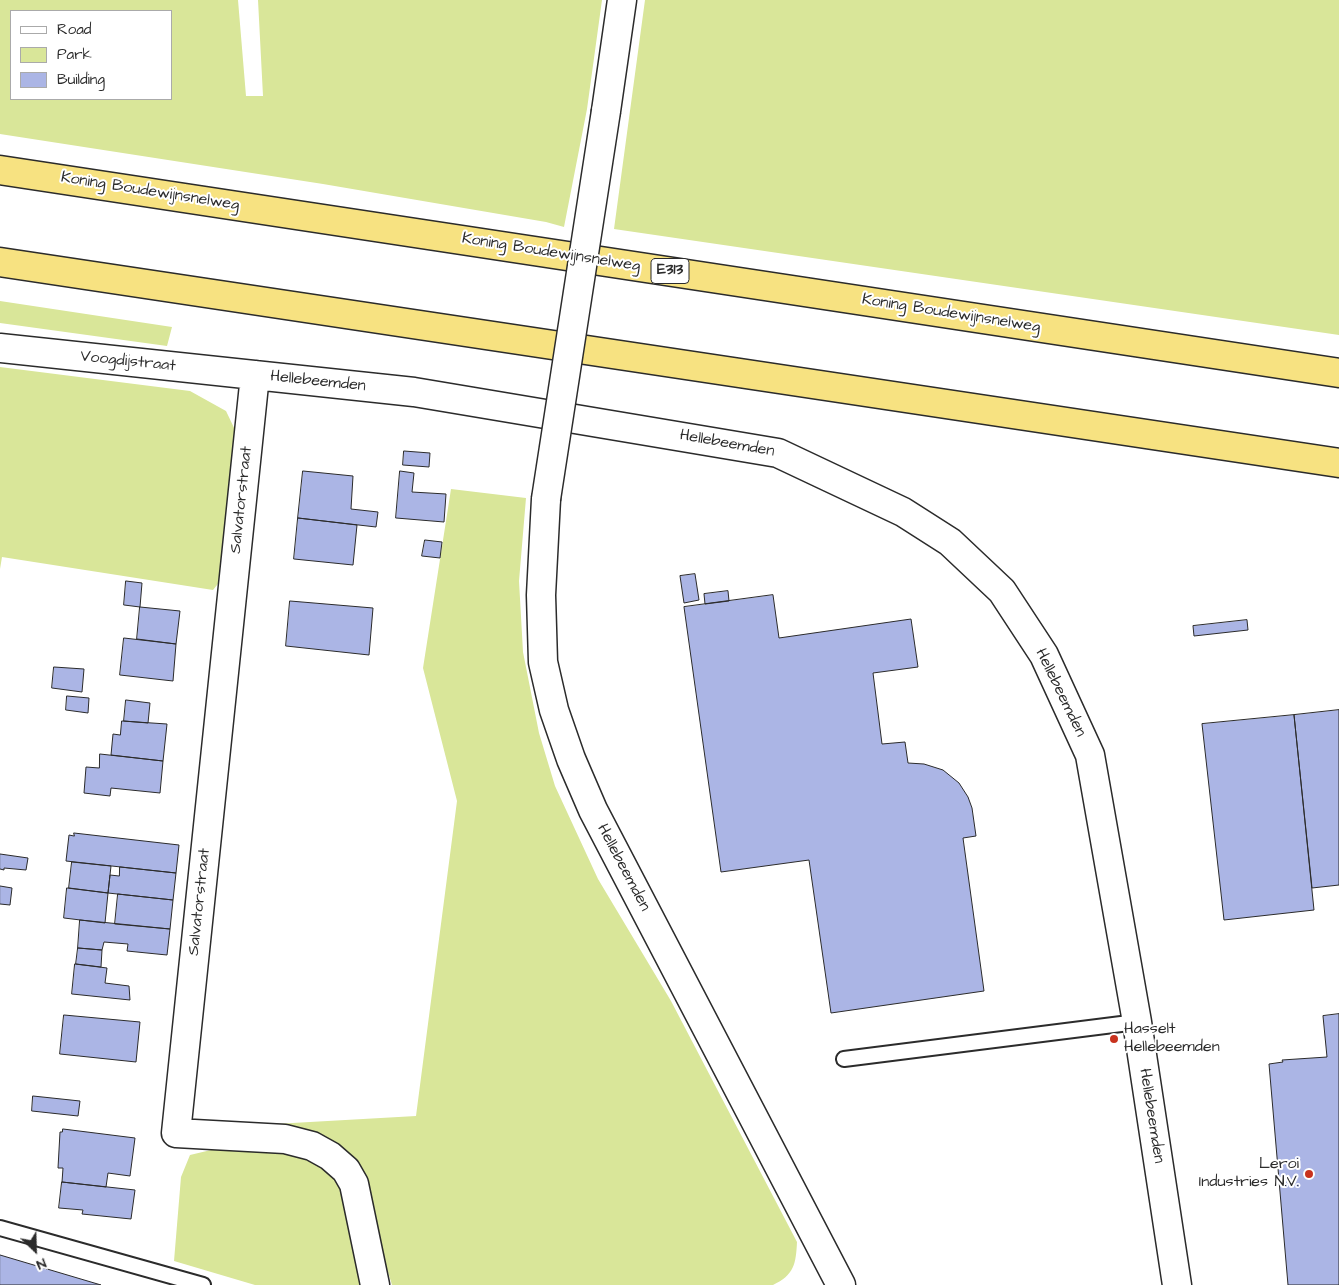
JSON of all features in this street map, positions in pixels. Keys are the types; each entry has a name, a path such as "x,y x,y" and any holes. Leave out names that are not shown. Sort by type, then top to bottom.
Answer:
{"highway":[{"name":"Koning Boudewijnsnelweg","path":"0,170 1339,373"},
{"path":"0,262 1339,463"}],"street":[{"name":"Hellebeemden","path":"622,0 546,500 541,595 543,662 554,710 571,759 593,810 841,1285"},
{"name":"Voogdijstraat","path":"0,348 255,375"},
{"name":"Hellebeemden","path":"255,375 414,392 778,453 903,512 950,542 1002,591 1044,655 1090,755 1137,1022 1177,1285"},
{"name":"Salvatorstraat","path":"255,375 176,1133 285,1139 312,1146 330,1156 346,1170 354,1184 375,1285"}],"lane":[{"path":"844,1059 1137,1022"},
{"path":"0,1228 203,1285"}],"green space":[{"path":"0,0 238,0 246,96 263,96 258,0 602,0 587,109 564,227 546,222 323,184 0,134"},
{"path":"645,0 1339,0 1339,335 614,229"},
{"path":"0,301 172,327 167,346 0,323"},
{"path":"0,367 190,391 226,411 237,434 225,575 213,590 2,557 0,569"},
{"path":"451,489 526,498 519,581 523,652 539,733 555,786 598,879 671,1001 797,1242 795,1263 790,1273 773,1285 392,1285 364,1183 257,1125 416,1116 457,801 423,668"},
{"path":"242,1148 288,1149 327,1166 348,1199 361,1285 255,1285 174,1261 181,1177 190,1155 211,1150"}],"building":[{"path":"404,451 430,453 429,467 403,465"},
{"path":"303,471 353,476 351,509 378,512 376,527 298,518"},
{"path":"400,471 414,473 412,492 446,494 444,522 396,518"},
{"path":"298,518 357,525 353,565 294,559"},
{"path":"425,540 442,542 440,558 422,556"},
{"path":"695,574 699,600 684,603 680,576"},
{"path":"126,581 142,583 140,607 124,605"},
{"path":"728,591 729,601 705,604 704,594"},
{"path":"773,595 779,638 911,619 918,667 873,673 882,744 905,742 908,763 924,764 943,770 959,783 968,797 972,808 976,836 963,838 984,991 831,1013 809,860 721,872 684,607"},
{"path":"290,601 373,608 369,655 286,646"},
{"path":"140,607 180,611 176,644 137,639"},
{"path":"1247,620 1248,630 1194,636 1193,626"},
{"path":"124,638 176,644 173,681 120,675"},
{"path":"54,667 84,669 82,692 52,688"},
{"path":"67,696 89,698 88,713 66,710"},
{"path":"126,700 150,703 148,723 124,721"},
{"path":"1339,710 1339,885 1312,888 1294,715"},
{"path":"1294,715 1314,910 1224,920 1202,724"},
{"path":"122,721 167,724 163,761 111,755 113,734 120,735"},
{"path":"100,754 163,761 160,793 111,788 110,796 84,793 86,767 99,768"},
{"path":"74,833 179,845 176,873 66,861 69,835 74,836"},
{"path":"0,854 28,858 26,870 0,869"},
{"path":"72,862 111,866 108,893 69,888"},
{"path":"120,867 176,873 173,900 108,893 110,875 119,876"},
{"path":"0,886 12,888 10,905 0,904"},
{"path":"67,888 108,893 105,923 64,918"},
{"path":"118,894 173,900 170,929 115,924"},
{"path":"80,920 170,929 167,955 127,951 128,944 104,942 102,950 78,948"},
{"path":"78,948 102,950 101,967 76,964"},
{"path":"75,964 107,968 105,983 129,986 130,1000 72,994"},
{"name":"Leroi Industries N.V.","path":"1339,1014 1339,1285 1288,1285 1269,1064 1283,1062 1282,1060 1327,1057 1323,1016"},
{"path":"64,1015 140,1022 136,1062 60,1054"},
{"path":"33,1096 80,1101 78,1116 32,1111"},
{"path":"63,1129 135,1138 130,1176 108,1173 106,1187 62,1182 63,1168 58,1168 60,1132"},
{"path":"62,1182 135,1190 131,1219 82,1214 83,1210 59,1208"},
{"path":"0,1255 101,1285 0,1285"}],"place":[{"name":"Hasselt Hellebeemden","path":"1114,1039"},
{"name":"Leroi Industries N.V.","path":"1309,1174"}]}
